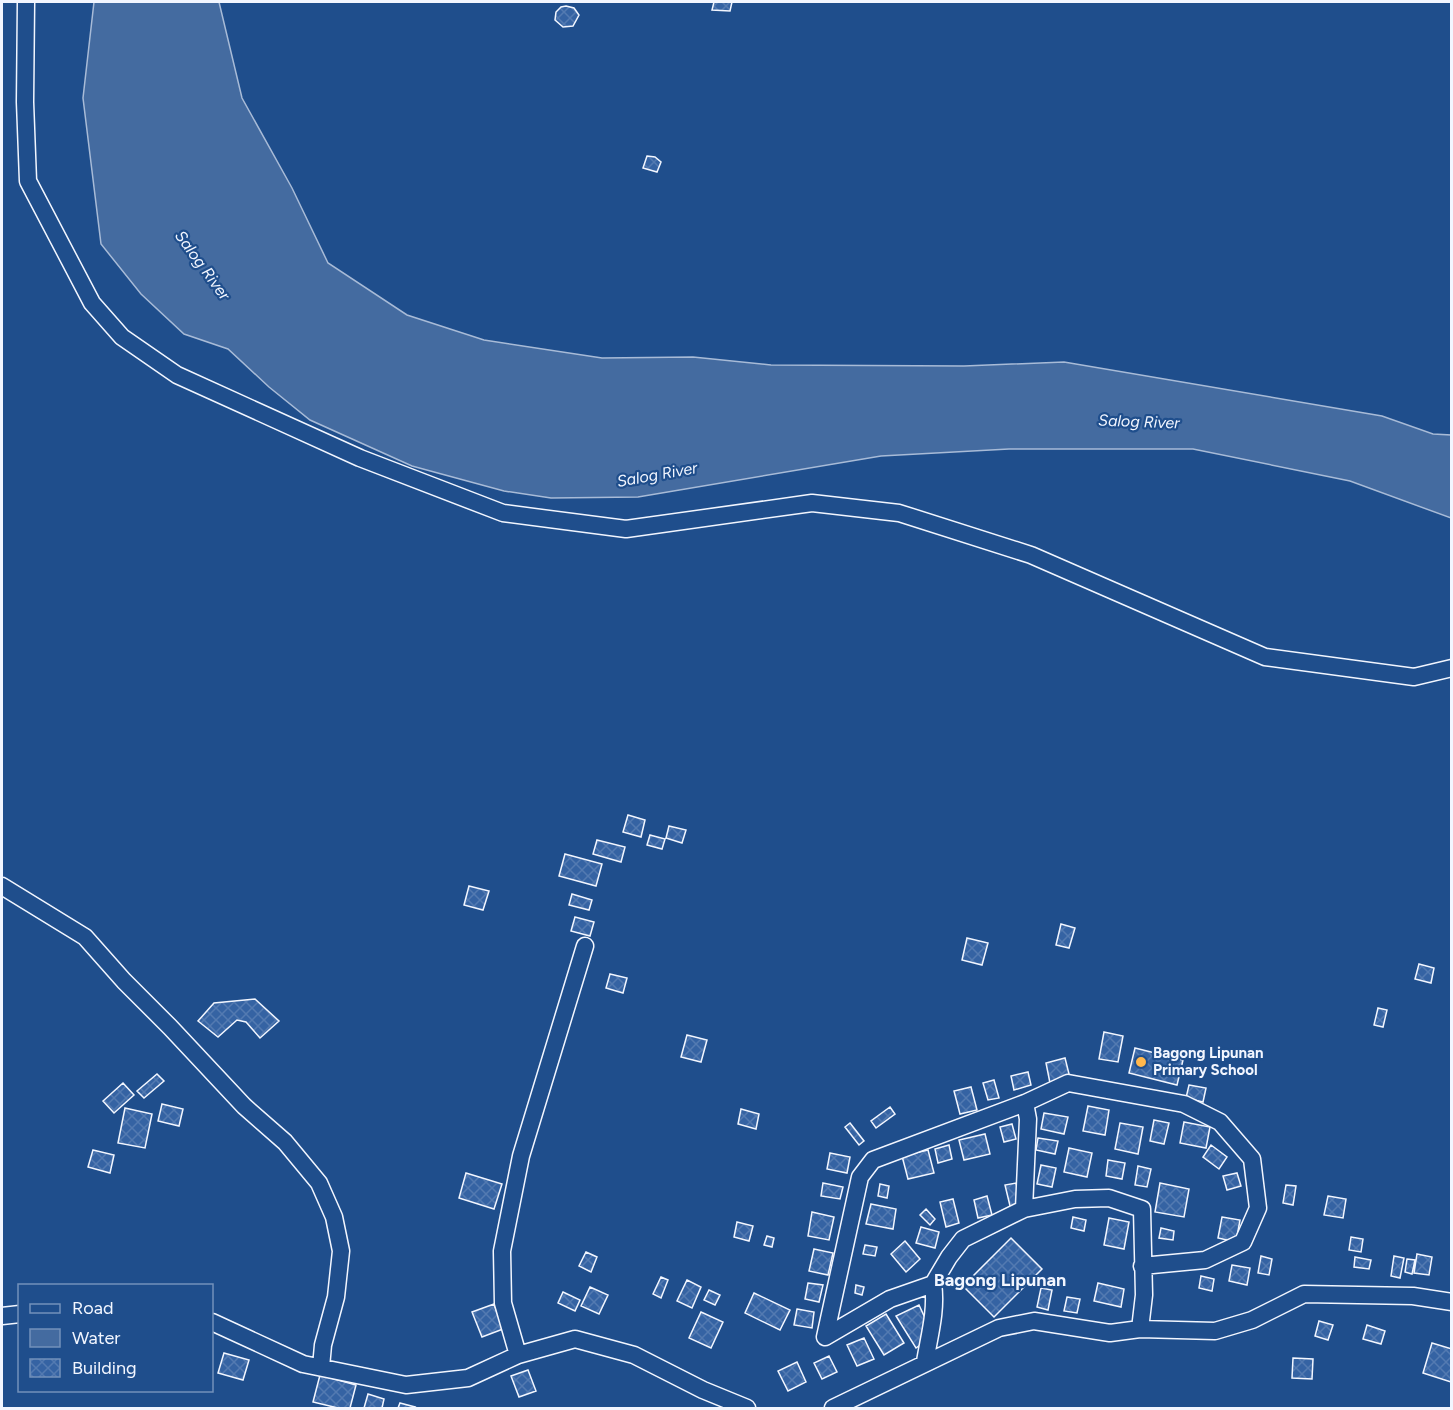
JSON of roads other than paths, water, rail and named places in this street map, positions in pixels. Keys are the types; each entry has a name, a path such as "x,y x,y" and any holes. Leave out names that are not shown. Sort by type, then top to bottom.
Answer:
{"street":[{"path":"26,2 25,102 28,181 92,303 122,337 177,375 360,458 503,513 626,529 812,503 899,513 1031,555 1265,657 1414,677 1452,668"},
{"path":"2,886 85,937 244,1106 285,1142 319,1183 334,1217 341,1251 336,1297 322,1346 321,1367"},
{"path":"518,1355 503,1303 502,1251 521,1156 585,946"},
{"path":"1140,1329 1144,1295 1142,1266 1142,1209 1109,1198 1075,1199 1024,1209 963,1239 933,1284 890,1299 825,1337 860,1177 873,1160 1025,1103 1068,1083 1184,1104 1220,1122 1252,1159 1258,1208 1243,1242 1205,1260 1142,1266"},
{"path":"1024,1209 1028,1119 1025,1103"},
{"path":"925,1362 933,1317 935,1294 933,1284"},
{"path":"833,1408 999,1328 1034,1321 1110,1333 1140,1329 1215,1331 1252,1320 1304,1294 1413,1296 1452,1302"},
{"path":"2,1316 18,1314"},
{"path":"213,1322 303,1364 406,1386 468,1378 518,1355 575,1339 633,1355 703,1390 747,1408"}],"water":[{"name":"Salog River","path":"94,2 219,2 242,98 292,188 328,263 407,315 484,340 602,358 693,357 771,365 964,366 1064,362 1382,416 1433,434 1451,435 1451,518 1350,481 1193,449 1009,449 881,456 638,497 551,498 504,491 412,466 310,420 269,387 228,349 184,334 141,294 101,244 83,98"}],"place":[{"name":"Bagong Lipunan Primary School","path":"1141,1062"}],"district":[{"name":"Bagong Lipunan","path":"1000,1280"}]}
